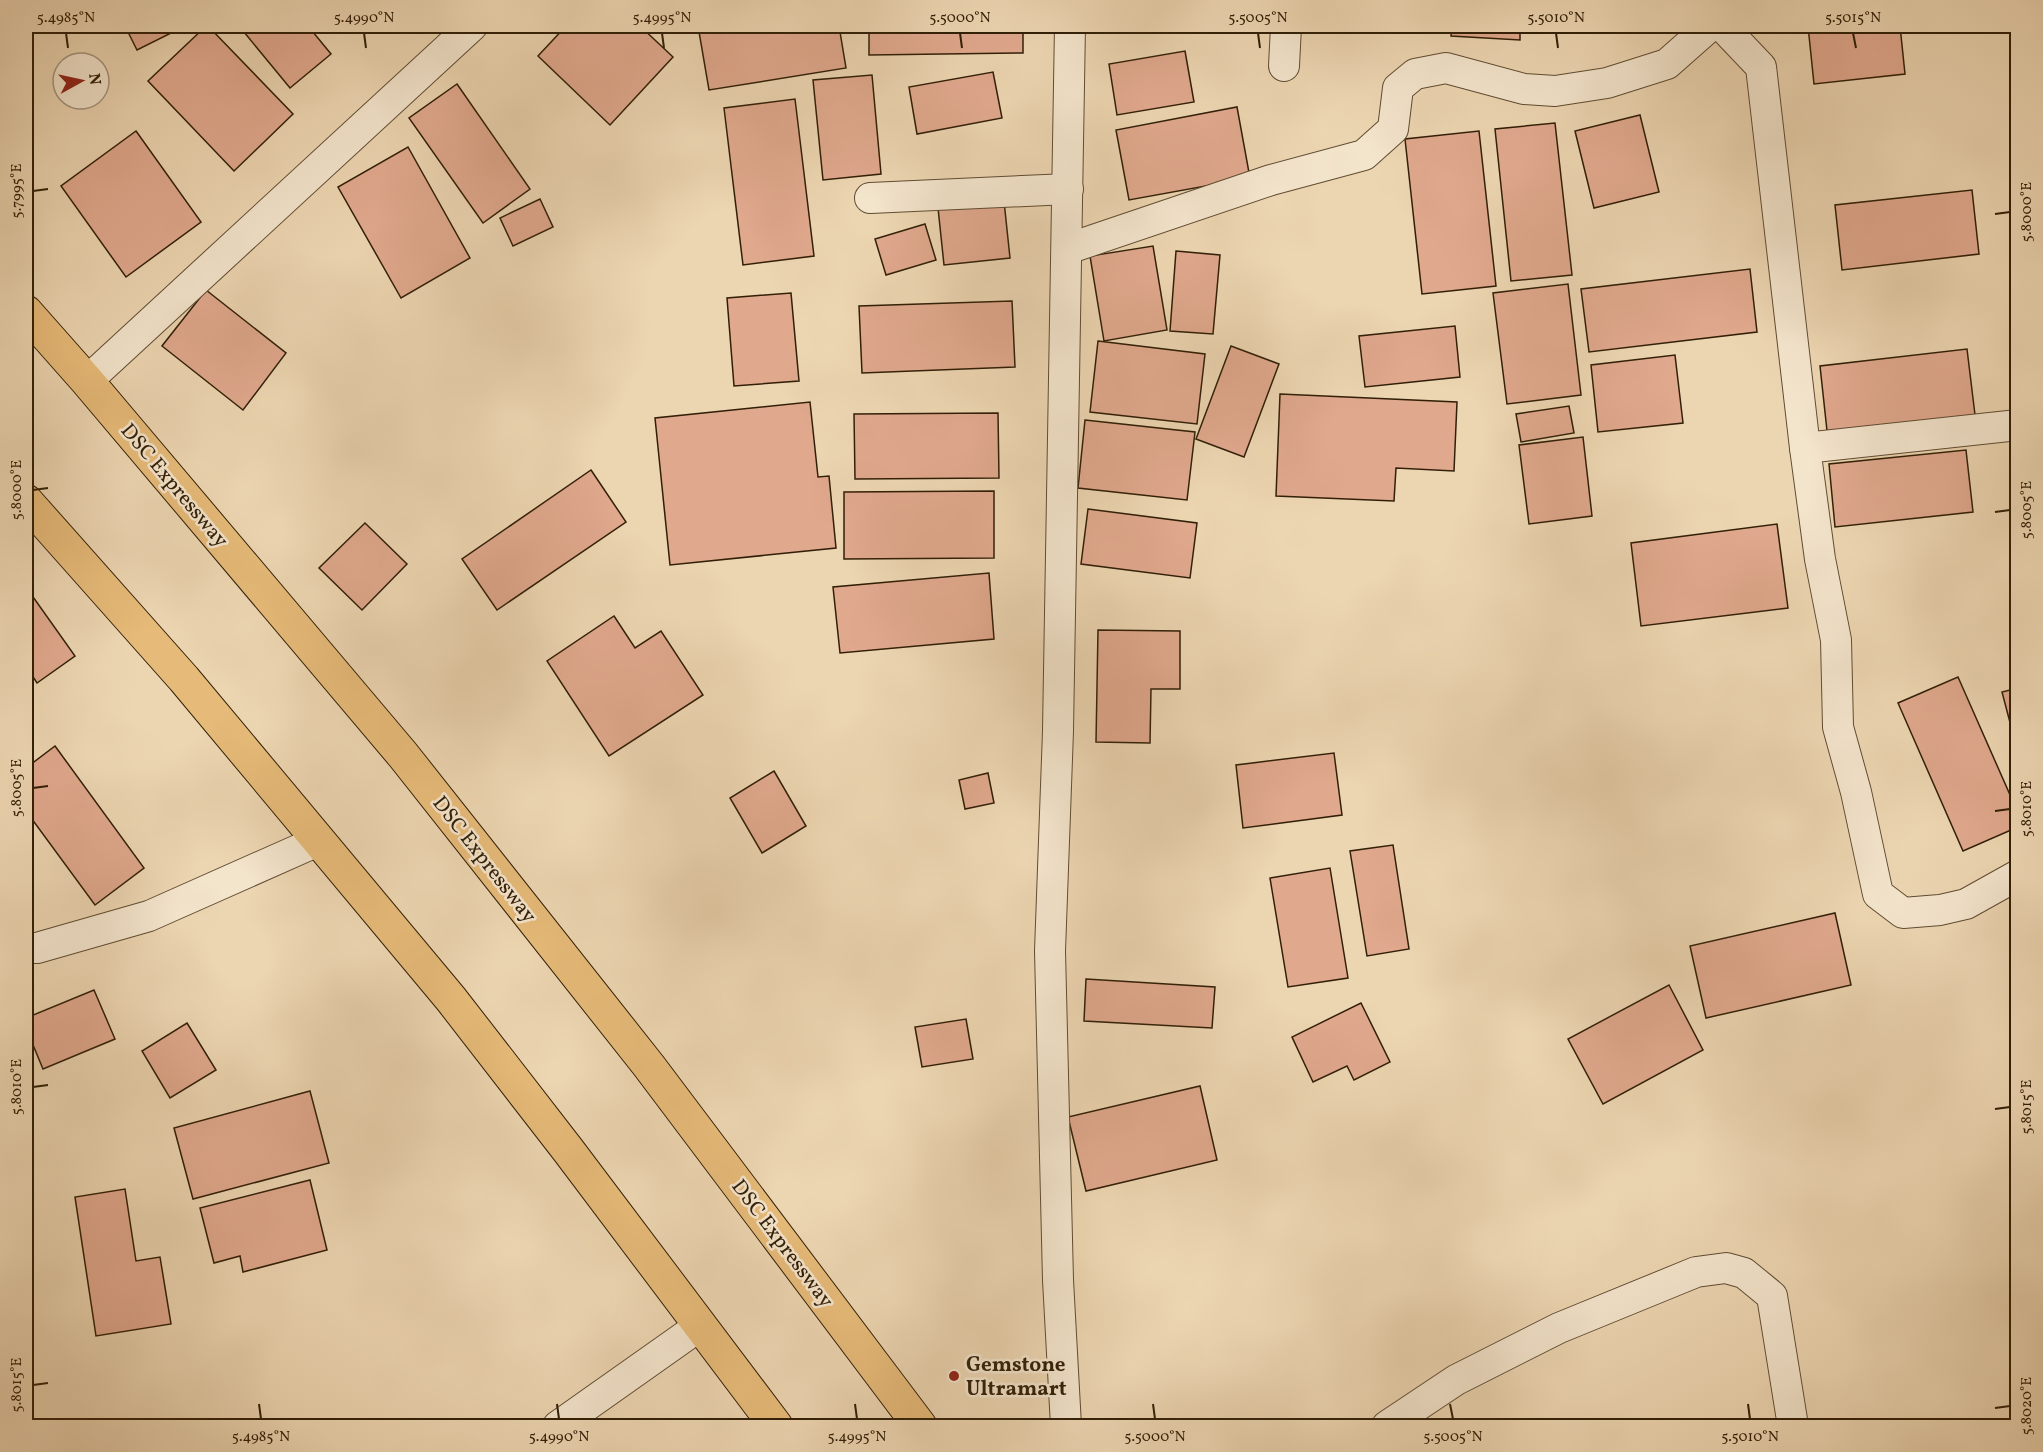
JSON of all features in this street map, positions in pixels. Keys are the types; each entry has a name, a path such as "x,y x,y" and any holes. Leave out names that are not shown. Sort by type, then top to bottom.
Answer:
{"main road":[{"name":"DSC Expressway","path":"26,312 403,755 649,1066 920,1426"},
{"path":"26,501 184,679 450,999 575,1159 776,1426"}],"street":[{"path":"87,381 472,26"},
{"path":"1066,1426 1058,1280 1050,951 1058,731 1070,26"},
{"path":"1284,66 1286,26"},
{"path":"1066,249 1271,180 1364,155 1393,129 1398,88 1415,74 1446,68 1524,89 1555,91 1607,83 1667,64 1710,26"},
{"path":"1722,26 1761,67 1805,448 1820,559 1836,640 1838,727 1856,792 1878,894 1903,913 1940,910 1966,904 2018,874"},
{"path":"870,198 1068,189"},
{"path":"1805,448 2018,425"},
{"path":"26,948 37,948 149,916 318,841"},
{"path":"1387,1426 1456,1380 1560,1328 1696,1272 1726,1268 1744,1273 1772,1296 1793,1426"},
{"path":"558,1426 701,1325"}],"building":[{"path":"125,26 185,26 137,50"},
{"path":"206,26 293,114 234,171 148,81"},
{"path":"239,26 308,26 331,54 290,88"},
{"path":"566,26 609,26 611,28 613,26 640,26 673,57 610,125 538,56"},
{"path":"698,26 839,26 846,68 709,90"},
{"path":"869,26 1023,26 1023,53 869,55"},
{"path":"1452,26 1520,26 1520,40 1451,36"},
{"path":"1808,26 1900,26 1905,74 1814,84"},
{"path":"1185,51 1194,102 1117,115 1109,64"},
{"path":"993,72 1002,118 917,134 909,87"},
{"path":"872,75 881,174 823,180 813,80"},
{"path":"457,84 530,189 483,223 409,118"},
{"path":"795,99 814,256 743,265 724,108"},
{"path":"1237,107 1250,178 1129,200 1116,130"},
{"path":"1640,115 1659,192 1594,208 1575,131"},
{"path":"1555,123 1572,275 1511,281 1495,129"},
{"path":"136,131 201,222 126,277 61,186"},
{"path":"1479,131 1496,286 1422,294 1405,139"},
{"path":"408,147 470,258 401,298 338,187"},
{"path":"1972,190 1979,254 1842,270 1835,205"},
{"path":"540,199 553,227 513,246 500,218"},
{"path":"1004,201 1010,258 944,265 938,208"},
{"path":"925,224 936,260 886,275 875,239"},
{"path":"1153,246 1167,330 1104,341 1090,256"},
{"path":"1176,251 1220,255 1213,334 1170,331"},
{"path":"1750,269 1757,332 1589,352 1581,289"},
{"path":"1568,284 1581,395 1507,404 1493,293"},
{"path":"206,290 286,353 243,410 162,346"},
{"path":"791,293 799,381 734,386 727,298"},
{"path":"1012,301 1015,367 862,373 859,306"},
{"path":"1455,326 1460,377 1365,387 1359,336"},
{"path":"1098,341 1205,354 1197,424 1090,412"},
{"path":"1231,346 1279,364 1244,457 1196,439"},
{"path":"1967,349 1976,423 1828,440 1820,366"},
{"path":"1675,355 1683,423 1598,432 1591,365"},
{"path":"1280,394 1457,402 1454,471 1396,468 1394,501 1276,496"},
{"path":"810,402 818,477 829,476 836,548 670,565 655,418"},
{"path":"1569,406 1574,433 1521,442 1516,414"},
{"path":"998,413 999,478 855,479 854,414"},
{"path":"1085,420 1195,432 1187,500 1078,488"},
{"path":"1583,437 1592,516 1529,524 1519,445"},
{"path":"1966,450 1973,512 1835,527 1829,464"},
{"path":"591,470 626,522 497,610 462,559"},
{"path":"994,491 994,558 844,559 844,492"},
{"path":"1088,509 1197,523 1190,578 1081,564"},
{"path":"365,523 407,564 362,610 319,568"},
{"path":"1777,524 1788,608 1641,626 1631,543"},
{"path":"989,573 994,639 840,653 833,587"},
{"path":"26,587 75,656 37,683 26,666"},
{"path":"614,616 635,648 661,631 703,695 609,756 547,661"},
{"path":"1098,630 1180,631 1180,689 1151,689 1150,743 1096,742"},
{"path":"1958,677 2018,813 2018,827 1963,851 1898,703"},
{"path":"2018,688 2018,753 2002,692"},
{"path":"26,726 31,754 26,755"},
{"path":"55,746 144,868 95,905 26,811 26,768"},
{"path":"1334,753 1342,815 1243,828 1236,765"},
{"path":"774,771 806,826 762,853 730,798"},
{"path":"988,773 994,803 965,809 959,780"},
{"path":"1393,845 1409,949 1367,956 1350,851"},
{"path":"1330,868 1348,978 1288,987 1270,878"},
{"path":"1835,913 1851,985 1706,1018 1690,946"},
{"path":"1086,979 1215,987 1212,1028 1084,1021"},
{"path":"1669,985 1703,1050 1603,1104 1568,1039"},
{"path":"94,990 115,1039 43,1069 26,1028 26,1018"},
{"path":"1361,1003 1390,1062 1354,1080 1347,1066 1313,1082 1292,1037"},
{"path":"966,1019 973,1059 922,1067 915,1027"},
{"path":"187,1023 216,1070 170,1098 142,1051"},
{"path":"1200,1086 1217,1160 1086,1191 1068,1117"},
{"path":"310,1091 329,1163 193,1199 174,1128"},
{"path":"310,1180 327,1250 243,1272 240,1256 214,1263 200,1208"},
{"path":"125,1189 136,1261 160,1257 171,1324 96,1336 75,1197"}],"place":[{"name":"Gemstone Ultramart","path":"954,1376"}]}
